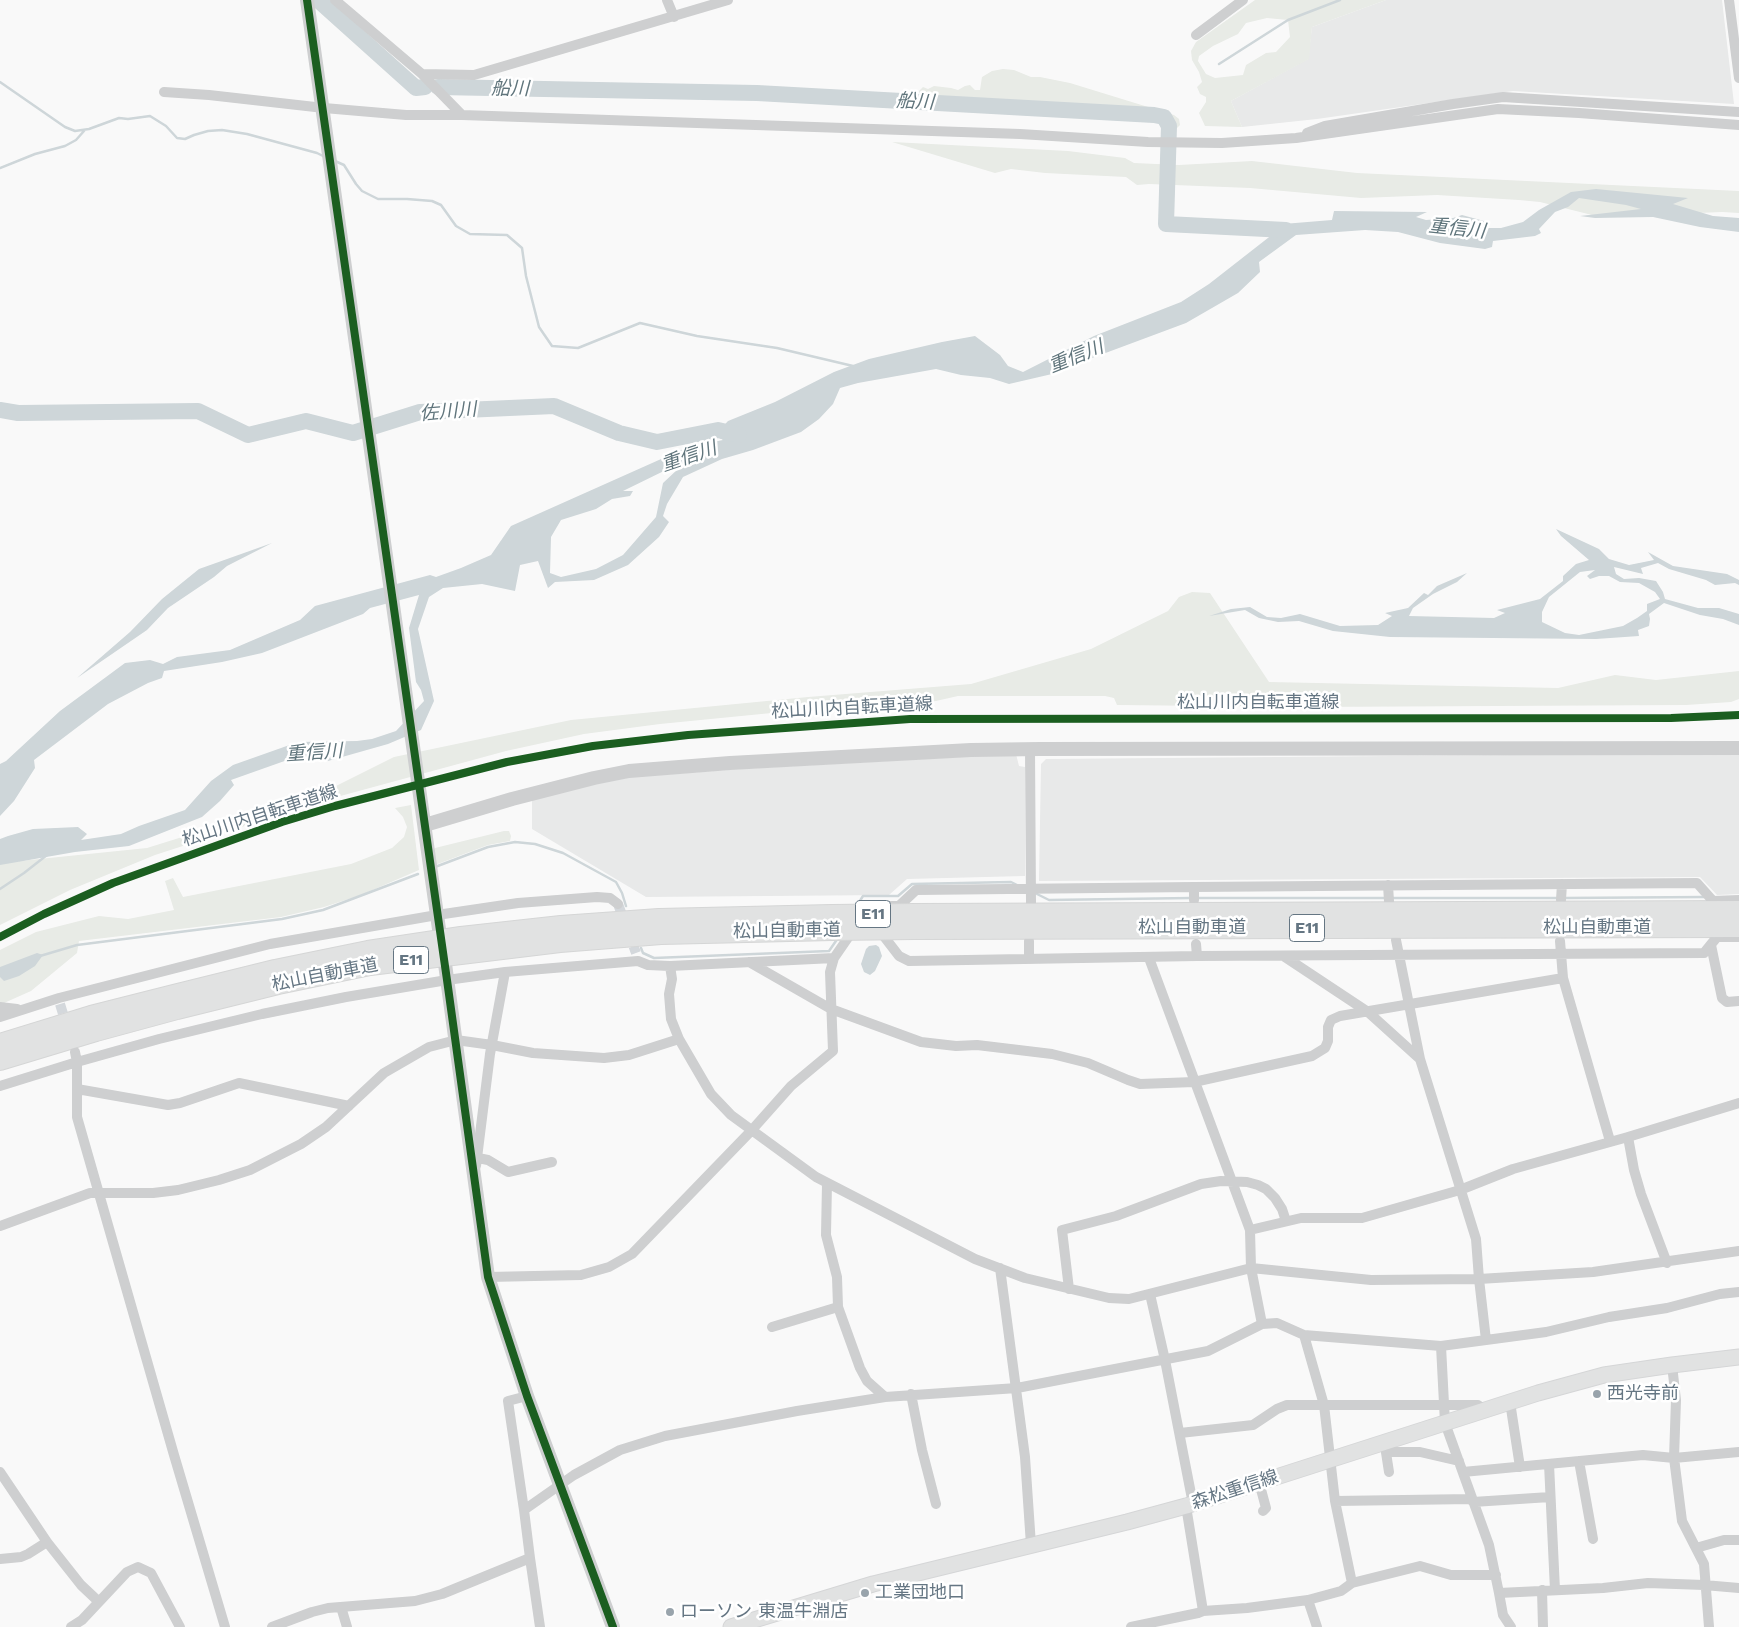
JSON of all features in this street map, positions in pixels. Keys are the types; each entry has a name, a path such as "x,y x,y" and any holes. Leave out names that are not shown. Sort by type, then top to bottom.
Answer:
{"highway":[{"name":"松山自動車道","path":"1704,928 1739,911"},
{"name":"松山自動車道","path":"0,1044 92,1016 174,995 275,970 368,951 461,937 561,926 659,919 832,922 1739,928"},
{"name":"松山自動車道","path":"0,1060 96,1030 177,1009 278,984 370,965 560,942 832,922"}],"main road":[{"name":"森松重信線","path":"730,1627 873,1584 1190,1505 1331,1459 1385,1447 1445,1423 1604,1375 1739,1357"}],"street":[{"path":"307,0 438,922"},
{"path":"335,0 422,74 462,115"},
{"path":"667,0 674,17"},
{"path":"422,74 474,75 728,0"},
{"path":"1196,36 1243,0"},
{"path":"1729,0 1739,78"},
{"path":"164,92 209,95 324,113 462,115 1020,134 1148,142 1222,143 1296,138 1498,109 1739,124"},
{"path":"1296,138 1325,126 1503,97 1739,112"},
{"path":"425,825 512,799 594,778 629,771 730,763 923,752 1030,749 1739,748"},
{"path":"1030,749 1031,903"},
{"path":"488,1277 581,1275 609,1267 632,1254 751,1131 791,1086 833,1051 830,972 834,958 868,907 899,906 916,890 1697,883 1713,901 1739,900"},
{"path":"1561,900 1562,884"},
{"path":"1388,885 1389,901"},
{"path":"1194,887 1194,900"},
{"path":"0,1017 20,1010 60,1001 270,944 438,922 518,903 597,897 610,898 618,904"},
{"path":"860,919 877,927 899,956 909,961 1197,956 1284,957 1704,953 1704,928"},
{"path":"1704,928 1717,938 1739,938"},
{"path":"1704,928 1722,998 1727,1002 1739,1000"},
{"path":"1396,940 1420,1059 1476,1239 1486,1340"},
{"path":"1029,941 1029,959"},
{"path":"1560,941 1563,978 1610,1141"},
{"path":"1196,944 1197,956"},
{"path":"0,1086 76,1057 262,1014 346,997 447,980 637,957 648,965 670,966 834,958"},
{"path":"1284,957 1368,1012 1420,1059"},
{"path":"1149,958 1250,1230 1251,1268 1262,1324"},
{"path":"749,962 831,1009 921,1042 956,1046 977,1045 1052,1054 1088,1062 1140,1084 1194,1082 1312,1056 1325,1048 1331,1020 1340,1016 1563,978"},
{"path":"445,964 488,1277 527,1396 613,1627"},
{"path":"670,966 672,979 669,994 671,1019 710,1094 731,1115 816,1178 975,1259 1025,1278 1109,1298 1129,1299 1251,1268 1371,1280 1479,1279 1593,1272 1739,1251"},
{"path":"474,1175 478,1158 492,1045 505,972"},
{"path":"0,1007 20,1010"},
{"path":"0,1226 90,1193 153,1193 178,1190 250,1170 301,1144 326,1126 384,1073 429,1047 456,1040 492,1045 533,1054 604,1058 629,1055 680,1039"},
{"path":"76,1057 77,1117 225,1627"},
{"path":"77,1089 168,1105 180,1103 239,1083 349,1106"},
{"path":"1250,1230 1300,1218 1362,1218 1460,1190 1513,1168 1628,1137 1739,1103"},
{"path":"1628,1137 1641,1194 1667,1262"},
{"path":"478,1158 488,1160 508,1172 552,1162"},
{"path":"1069,1289 1062,1230 1116,1216 1201,1184 1221,1181 1247,1182 1266,1189 1282,1209 1286,1221"},
{"path":"827,1183 826,1235 837,1277 838,1308 867,1382 885,1397"},
{"path":"1000,1268 1025,1457 1031,1545"},
{"path":"524,1510 574,1474 620,1450 665,1436 797,1411 885,1397 1017,1388 1208,1351 1262,1324 1277,1323 1304,1335 1441,1346 1546,1332 1667,1308 1720,1294 1739,1292"},
{"path":"1150,1294 1180,1434 1203,1611"},
{"path":"772,1327 838,1308"},
{"path":"1304,1335 1324,1405 1335,1501 1352,1583"},
{"path":"1441,1346 1445,1423 1489,1546 1503,1615 1511,1627"},
{"path":"1672,1365 1676,1400 1674,1458 1682,1521 1704,1564 1704,1584 1710,1627"},
{"path":"911,1394 922,1450 936,1504"},
{"path":"527,1396 508,1401 540,1627"},
{"path":"1510,1402 1520,1467"},
{"path":"1180,1434 1253,1425 1277,1409 1286,1406 1478,1405 1485,1410"},
{"path":"1389,1472 1385,1447 1420,1452 1459,1461"},
{"path":"1462,1472 1643,1455 1674,1458 1739,1452"},
{"path":"1579,1461 1593,1539"},
{"path":"1549,1464 1555,1590"},
{"path":"0,1472 47,1542 81,1585 98,1601"},
{"path":"1260,1482 1266,1508 1263,1511"},
{"path":"1335,1501 1473,1501 1550,1497"},
{"path":"1696,1548 1724,1540 1739,1540"},
{"path":"0,1559 21,1557 47,1542"},
{"path":"272,1627 312,1612 341,1607 415,1601 442,1594 530,1558"},
{"path":"1130,1627 1150,1625 1203,1611 1247,1608 1308,1600 1341,1591 1352,1583 1420,1566 1451,1575 1496,1575"},
{"path":"70,1627 82,1620 127,1572 138,1567 146,1569 151,1573 180,1627"},
{"path":"1499,1593 1603,1588 1648,1583 1704,1584 1739,1588"},
{"path":"1542,1590 1542,1627"},
{"path":"1308,1600 1317,1627"},
{"path":"341,1607 347,1627"}],"shaded area":[{"path":"1255,0 1386,0 1312,27 1309,59 1231,101 1242,127 1205,126 1199,113 1206,102 1206,97 1200,94 1197,87 1202,82 1192,60 1191,51 1196,42","holes":["1267,18 1288,20 1290,37 1276,52 1266,53 1246,65 1243,75 1215,78 1206,74 1198,61 1199,56 1213,46 1238,34 1246,23"]},
{"path":"1386,0 1722,0 1734,104 1513,91 1317,119 1242,127 1231,101 1308,59 1312,27"},
{"path":"1014,70 1031,77 1070,83 1174,115 1179,119 1180,125 1176,129 1173,128 1166,117 1159,114 924,99 920,96 919,91 923,87 928,89 934,86 958,90 970,85 975,90 980,90 982,77 992,71"},
{"path":"892,142 1068,151 1125,158 1134,163 1179,165 1252,161 1357,173 1739,191 1739,213 1600,217 1540,202 1519,200 1437,195 1361,198 1250,188 1137,185 1126,177 1045,173 1011,169 995,173"},
{"path":"1192,592 1210,593 1269,682 1558,688 1615,675 1656,680 1739,671 1739,699 1731,702 1686,705 1308,707 1117,705 1114,698 1105,696 958,696 936,701 802,710 660,724 584,734 506,751 322,801 155,855 70,890 0,925 0,863 147,848 320,794 394,757 571,720 808,697 971,684 1091,649 1168,611 1179,597"},
{"path":"1739,753 1739,894 1717,895 1700,877 1039,881 1041,764 1046,759"},
{"path":"1016,754 1019,766 1025,767 1025,876 907,879 889,895 646,897 532,829 532,799 587,785 632,777"},
{"path":"411,805 419,870 361,895 324,907 281,917 79,941 77,953 31,991 0,1003 0,950 36,932 99,916 128,919 174,910 165,881 173,878 183,897 351,864 392,848 404,837 407,827 403,817 395,808"},
{"path":"509,831 510,841 488,845 435,865 433,851 435,848"}],"water":[{"name":"重信川","path":"1596,189 1688,198 1673,204 1713,216 1739,218 1739,232 1700,227 1653,217 1595,218 1580,216 1641,209 1579,198 1568,207 1555,212 1539,229 1541,233 1535,236 1493,241 1492,247 1485,249 1440,243 1398,232 1365,230 1296,235 1259,262 1260,272 1238,293 1186,323 1076,364 1065,371 1009,384 990,378 961,375 936,369 840,388 833,404 819,419 801,432 753,450 722,459 683,477 667,504 663,516 669,522 659,537 628,565 594,580 555,582 548,588 538,561 520,565 515,591 482,584 443,588 429,597 418,629 434,701 421,730 388,744 328,761 324,758 293,758 231,780 234,785 202,817 129,846 75,852 0,865 0,839 8,836 33,829 78,827 87,834 81,840 121,834 185,810 211,781 233,765 298,742 357,741 372,739 396,731 424,701 421,690 416,682 409,628 419,595 370,608 363,614 262,653 222,662 164,671 162,678 148,683 108,704 34,760 35,768 14,801 0,816 0,764 6,761 60,711 125,663 150,660 163,664 177,657 230,650 300,620 315,606 430,575 436,577 461,568 491,555 511,526 688,447 723,440 715,435 728,421 775,402 834,372 869,359 975,336 1000,355 1008,366 1023,372 1094,336 1181,302 1209,284 1283,224 1332,220 1334,211 1427,212 1416,217 1426,220 1453,218 1462,215 1484,221 1484,228 1501,228 1523,222 1539,210 1571,192","holes":["670,468 678,469 663,483 656,517 623,555 596,569 561,577 550,573 551,537 561,520 596,509 612,499 630,496 633,491 623,491"]},
{"path":"1556,529 1599,549 1609,559 1629,565 1654,560 1648,552 1673,566 1727,574 1739,580 1739,585 1735,583 1715,585 1706,580 1669,569 1658,563 1641,568 1643,574 1614,567 1616,574 1624,579 1639,578 1656,581 1665,599 1698,608 1719,608 1739,614 1739,625 1664,603 1649,614 1649,626 1638,630 1639,636 1596,639 1390,637 1333,631 1299,621 1278,622 1259,618 1245,610 1209,616 1231,609 1250,607 1267,617 1281,618 1300,614 1340,626 1378,625 1392,616 1385,613 1408,608 1424,593 1428,595 1437,586 1467,573 1457,582 1433,594 1413,608 1409,616 1494,618 1505,613 1497,610 1540,599 1563,581 1563,576 1576,564 1589,560 1561,536","holes":["1595,570 1587,576 1590,579 1599,576 1609,576 1620,582 1639,583 1655,592 1660,599 1647,604 1647,611 1623,626 1579,635 1565,633 1542,622 1542,612 1549,597 1580,572"]},
{"path":"272,543 227,566 168,608 147,630 77,678 130,632 162,599 199,569"},
{"path":"876,945 879,947 882,956 875,971 870,975 864,972 861,964 866,949 869,946"},
{"path":"37,953 43,955 35,966 19,976 4,981 0,977 0,967"}],"waterway":[{"name":"船川","path":"318,0 416,88 425,87"},
{"path":"1219,64 1288,20 1340,0"},
{"path":"0,82 65,127 75,131 89,129 119,118 128,119 150,116 166,126 177,138 185,139 208,131 222,130 247,134 317,153 325,157"},
{"name":"船川","path":"438,87 757,93 1154,115 1164,117 1169,126 1166,224 1286,230"},
{"path":"0,168 35,154 65,146 76,140 84,131"},
{"path":"335,161 344,165 362,191 378,199 432,201 441,205 456,226 470,234 507,235 522,248 526,276 539,327 552,346 578,348 640,323 697,336 777,348 853,366"},
{"name":"佐川川","path":"0,410 18,413 198,411 248,435 306,421 353,433 420,412 554,406 619,433 657,442 718,430 739,435"},
{"path":"435,867 488,847 515,842 535,844 563,853 616,882 626,906"},
{"path":"0,889 47,855"},
{"path":"40,956 77,945 282,919 323,910 418,874"},
{"path":"856,907 863,896 898,896 912,884 1011,882 1017,885"},
{"path":"1033,892 1049,900 1191,898"},
{"path":"1564,898 1704,897"},
{"path":"1197,898 1386,898"},
{"path":"1392,898 1559,898"},
{"path":"641,948 643,953 654,958 829,951 838,938"}],"tunnel":[{"path":"618,904 636,953"},
{"path":"60,1004 67,1027"}],"cycle path":[{"path":"307,0 488,1277 527,1396 613,1627"},
{"name":"松山川内自転車道線","path":"0,937 44,914 113,883 282,822 335,806 507,762 593,746 688,735 910,719 1671,718 1739,715"}],"place":[{"name":"西光寺前","path":"1597,1394"},
{"name":"工業団地口","path":"865,1593"},
{"name":"ローソン 東温牛淵店","path":"670,1612"}]}
